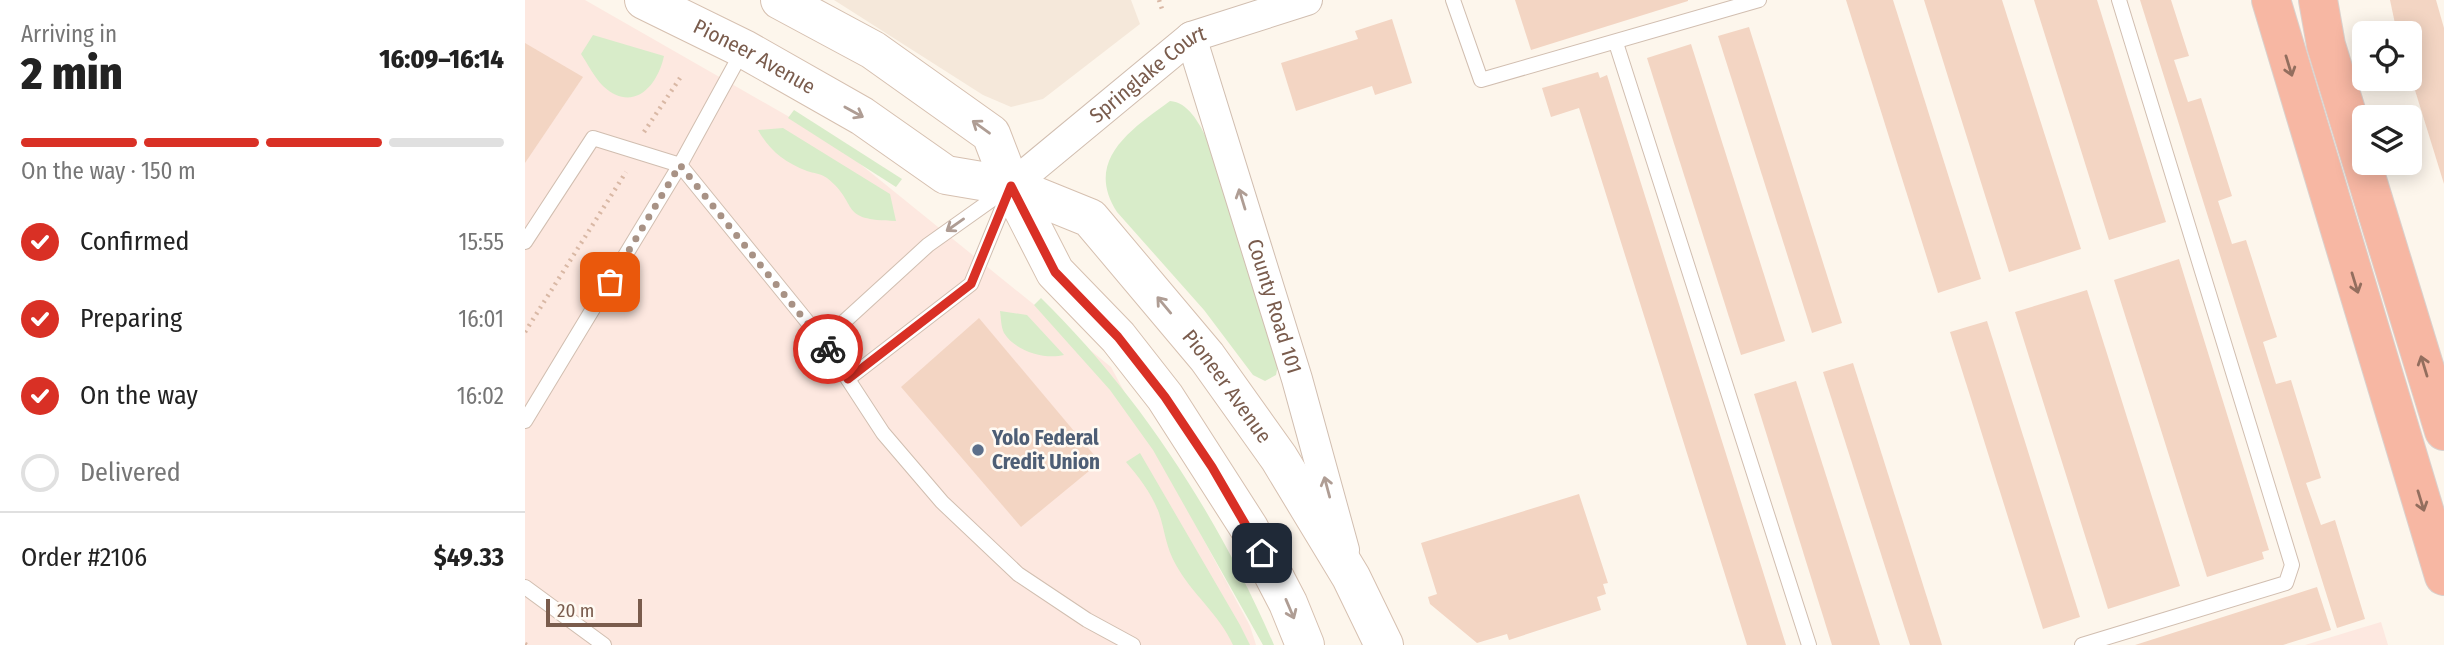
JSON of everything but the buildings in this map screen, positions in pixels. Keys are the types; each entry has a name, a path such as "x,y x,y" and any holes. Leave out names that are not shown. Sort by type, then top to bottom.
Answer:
{"highway":[{"path":"2271,0 2444,576"},
{"path":"2318,0 2326,45 2444,431"}],"main road":[{"name":"Pioneer Avenue","path":"644,0 744,49 862,116 946,175 1011,186 1090,218 1207,357 1279,458 1352,577 1384,645"},
{"path":"780,0 873,50 991,134 1011,186 1055,272 1118,337 1165,397 1212,467 1249,528 1288,603 1305,645"}],"street":[{"name":"Springlake Court","path":"1011,186 1191,37 1307,0"},
{"name":"County Road 101","path":"1191,37 1297,379 1352,577"}],"lane":[{"path":"1453,0 1481,80 1759,0"},
{"path":"2082,645 2286,583 2292,565 2119,0"},
{"path":"1616,43 1809,645"},
{"path":"525,421 680,165 744,49"},
{"path":"525,242 593,138 680,165 823,341 883,433 942,502 1018,574 1087,620 1133,645"},
{"path":"823,341 928,245 1011,186"},
{"path":"848,379 971,284 1011,186"},
{"path":"525,587 604,645"}],"path":[{"path":"1159,0 1163,12"},
{"path":"525,332 619,186 644,132 682,75"}],"shaded area":[{"path":"525,0 585,0 833,142 1111,367 1250,626 1256,645 525,645"},
{"path":"834,0 1131,0 1140,24 1043,99 1011,107 983,95"},
{"path":"2381,622 2388,645 2305,645"}],"green space":[{"path":"593,35 664,56 661,68 649,87 633,97 624,97 603,86 581,54"},
{"path":"1170,101 1187,109 1206,137 1278,365 1276,375 1265,381 1253,375 1204,310 1117,212 1108,193 1106,177 1109,161 1117,147 1141,122"},
{"path":"794,110 902,179 896,187 788,118"},
{"path":"783,128 890,194 896,221 865,218 857,214 827,178 785,160 767,144 758,130"},
{"path":"1041,298 1111,375 1174,460 1228,551 1274,645 1263,645 1153,450 1110,390 1034,305"},
{"path":"1000,311 1027,315 1064,355 1040,355 1015,345 1004,333"},
{"path":"1140,453 1250,645 1233,645 1176,565 1156,506 1145,486 1126,462"}],"way so far":[{"path":"610,282 680,165 828,349"}],"place":[{"name":"Yolo Federal Credit Union","path":"978,450"}],"route":[{"path":"828,349 848,379 971,284 1011,186 1055,272 1118,337 1165,397 1212,467 1262,553"}]}
